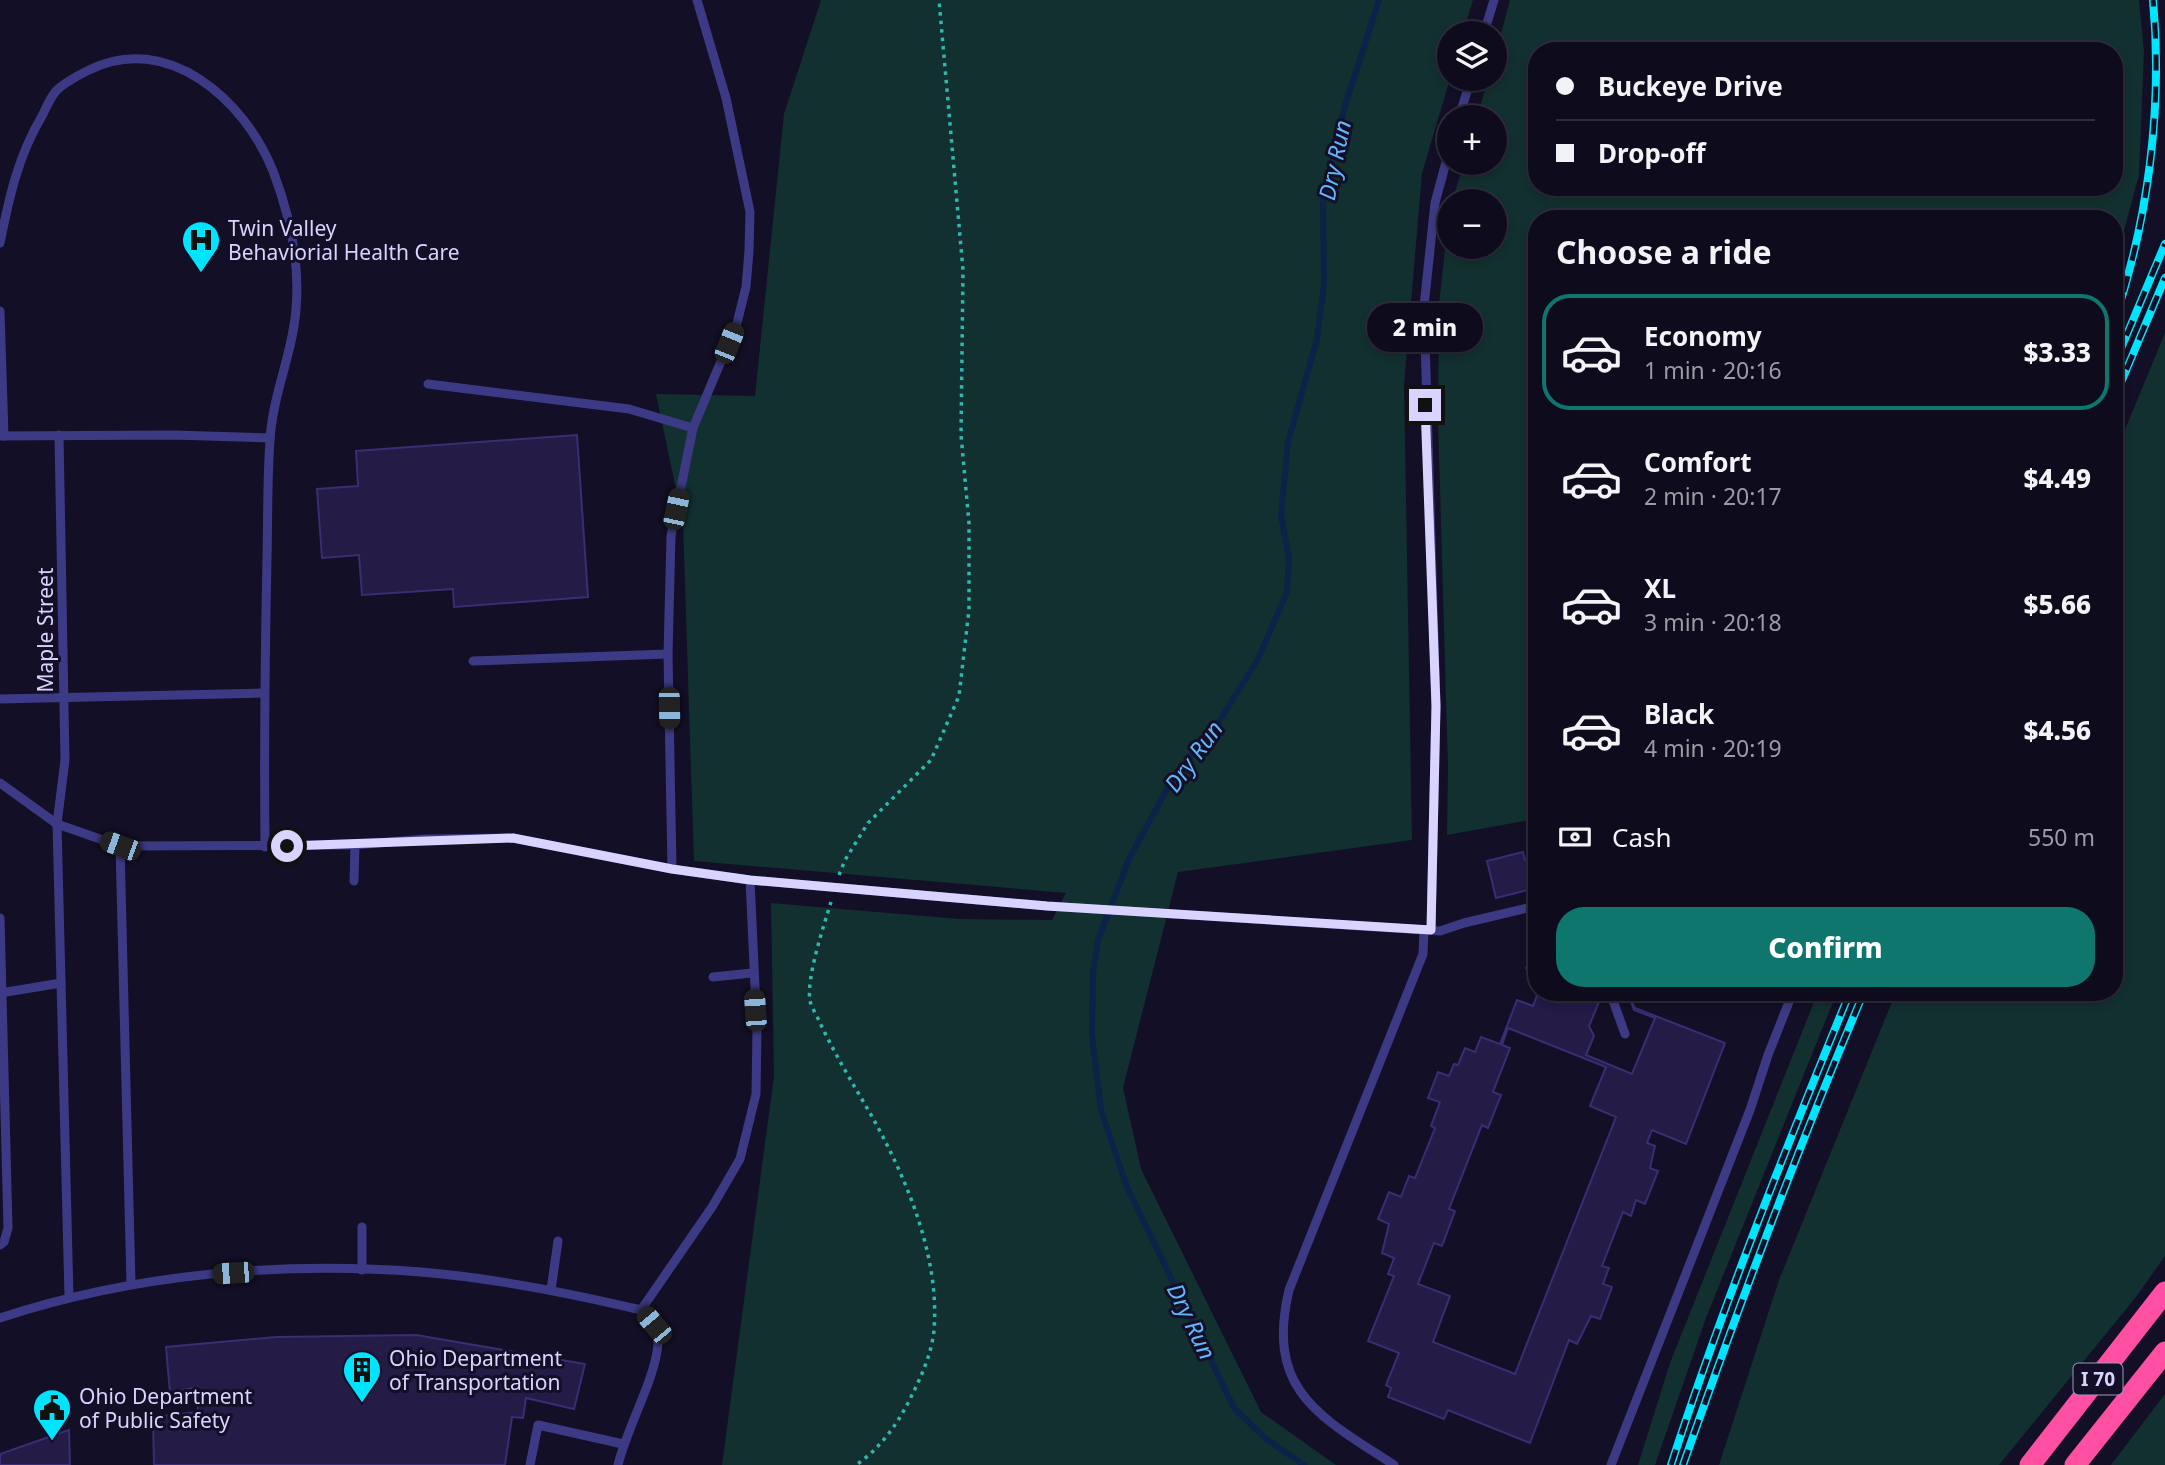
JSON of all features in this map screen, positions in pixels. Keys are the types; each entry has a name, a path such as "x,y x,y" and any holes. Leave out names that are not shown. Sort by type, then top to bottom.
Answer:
{"highway":[{"name":"I 70","path":"2029,1465 2165,1292"},
{"name":"I 70","path":"2075,1465 2165,1352"}],"lane":[{"path":"672,869 668,654 671,536 693,428 737,323 746,287 750,212 726,98 698,0"},
{"path":"1488,21 1494,0"},
{"path":"0,243 9,197 26,143 57,91 96,66 137,57 164,61 203,81 224,97 258,140 273,171 293,242 296,309 270,438 264,693 265,847"},
{"path":"1394,1465 1323,1418 1304,1398 1291,1373 1283,1346 1282,1321 1289,1290 1432,930 1436,706 1424,380 1424,306 1435,203 1443,175"},
{"path":"0,311 2,436 270,438"},
{"path":"428,384 629,409 693,428"},
{"name":"Maple Street","path":"59,435 65,760 57,824 69,1297"},
{"path":"473,661 668,654"},
{"path":"0,699 264,693"},
{"path":"0,783 57,824 120,846 265,847 355,845 425,839 513,838 672,869 750,880 1047,906 1432,930 1528,908"},
{"path":"354,881 355,845"},
{"path":"120,846 131,1284"},
{"path":"641,1310 712,1207 740,1159 756,1094 757,1028 752,973 750,880"},
{"path":"0,918 8,1228 4,1242 0,1245"},
{"path":"713,977 752,973"},
{"path":"1,993 61,983"},
{"path":"1613,1001 1625,1034"},
{"path":"1611,1465 1745,1123 1789,1001"},
{"path":"362,1227 362,1270"},
{"path":"551,1290 558,1241"},
{"path":"0,1318 69,1297 131,1284 253,1272 362,1270 421,1272 551,1290 641,1310 654,1325 658,1342 618,1465"},
{"path":"530,1465 538,1424 623,1444"}],"path":[{"path":"856,1465 888,1436 915,1389 934,1332 935,1303 931,1267 901,1178 871,1115 836,1057 810,1000 814,966 835,886 845,860 869,823 931,760 959,696 969,610 969,523 961,435 963,270 939,0"}],"green space":[{"path":"821,0 1473,0 1467,21 1437,21 1437,91 1446,91 1442,105 1437,105 1437,123 1422,173 1404,385 1412,840 1178,872 1123,1088 1141,1169 1261,1412 1336,1465 722,1465 774,1076 771,903 959,919 1052,920 1066,893 694,861 683,523 656,394 755,396 784,114"},
{"path":"1510,0 2139,0 2144,52 2139,175 2123,235 2123,210 1528,210 1528,820 1447,835 1448,769 1438,419 1439,304 1444,259 1507,259 1507,189 1456,189 1460,175 1507,175 1507,105 1480,105 1485,91 1507,91 1507,21 1504,21"},
{"path":"2165,333 2165,1256 2136,1297 1999,1465 1719,1465 1779,1280 1892,1001 2123,1001 2123,434"},
{"path":"1814,1001 1833,1001 1706,1318 1655,1465 1638,1465 1670,1363"},
{"path":"2165,1394 2165,1465 2111,1465"}],"building":[{"path":"577,435 588,597 454,607 453,589 362,595 359,555 322,558 317,489 358,486 356,451"},
{"path":"1523,852 1525,860 1528,859 1528,890 1496,898 1487,861"},
{"path":"1517,1000 1533,1006 1535,1001 1599,1001 1589,1026 1594,1036 1586,1055 1632,1074 1655,1018 1634,1010 1630,1001 1635,1008 1725,1043 1686,1144 1652,1130 1647,1143 1655,1146 1650,1168 1658,1171 1645,1204 1636,1200 1631,1216 1623,1212 1602,1266 1609,1268 1603,1284 1612,1287 1600,1319 1591,1316 1577,1344 1569,1340 1530,1443 1448,1410 1444,1419 1388,1397 1391,1388 1386,1385 1399,1353 1368,1341 1394,1276 1388,1274 1394,1258 1382,1253 1389,1224 1378,1219 1389,1192 1401,1197 1409,1176 1415,1178 1435,1128 1431,1126 1440,1102 1428,1098 1438,1072 1449,1076 1454,1064 1458,1065 1465,1048 1475,1052 1481,1037 1500,1044","holes":["1508,1028 1606,1067 1590,1106 1616,1117 1515,1374 1433,1342 1450,1296 1418,1284 1434,1243 1442,1246 1455,1211 1449,1209 1482,1125 1488,1128 1501,1095 1493,1092 1510,1048 1502,1045"]},
{"name":"Ohio Department of Transportation","path":"416,1335 585,1364 574,1409 526,1398 523,1418 512,1417 505,1465 154,1465 153,1417 198,1412 197,1387 170,1393 166,1347 276,1337"},
{"name":"Ohio Department of Public Safety","path":"69,1430 70,1465 0,1465 0,1454"}],"waterway":[{"name":"Dry Run","path":"1304,1465 1266,1439 1234,1408 1127,1187 1101,1110 1092,1035 1093,973 1098,940 1129,859 1173,778 1220,720 1258,659 1287,592 1289,558 1281,515 1288,442 1317,339 1324,284 1323,198 1345,106 1379,0"}],"railway":[{"path":"2123,294 2136,244 2150,163 2156,81 2153,0"},
{"path":"2123,344 2165,244"},
{"path":"2123,378 2165,278"},
{"path":"1671,1465 1756,1227 1846,1001"},
{"path":"1683,1465 1770,1227 1860,1001"}],"place":[{"name":"Twin Valley Behaviorial Health Care","path":"201,274"},
{"name":"Ohio Department of Transportation","path":"362,1404"},
{"name":"Ohio Department of Public Safety","path":"52,1442"}],"route":[{"path":"287,846 355,845 425,839 513,838 672,869 750,880 1047,906 1431,930 1436,706 1425,405"}]}
